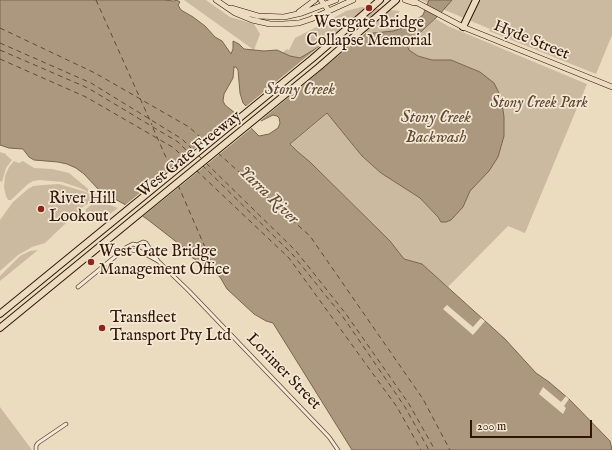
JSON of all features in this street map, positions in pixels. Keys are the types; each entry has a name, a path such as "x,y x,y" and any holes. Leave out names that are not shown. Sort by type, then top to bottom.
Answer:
{"highway":[{"name":"West Gate Freeway","path":"0,314 313,58 380,0"},
{"name":"West Gate Freeway","path":"0,328 314,71 396,0"},
{"path":"463,27 476,0"}],"main road":[{"path":"216,0 235,13 270,24 304,22 353,0"},
{"path":"289,16 302,11 315,0"},
{"path":"224,5 258,16 272,18 302,13 325,2 336,0"},
{"path":"405,0 423,6"},
{"path":"412,0 423,6"},
{"path":"325,2 329,11"},
{"name":"Hyde Street","path":"423,6 463,27 612,87"}],"street":[{"name":"Lorimer Street","path":"137,244 142,242 146,243 158,261 189,291 318,426 338,450"},
{"path":"78,287 128,246 137,244 137,249 139,251 130,250 120,253"},
{"name":"Lorimer Street","path":"139,251 158,261"},
{"path":"36,450 37,444 66,424"}],"green space":[{"path":"184,0 206,0 230,17 254,24 260,34 254,50"},
{"path":"421,0 612,0 612,35 596,74 489,31 490,29"},
{"path":"361,7 400,11 393,20 406,21 416,17 419,18 406,27 393,31 335,37 300,58 282,53 287,49 289,50 295,38 346,11"},
{"name":"Stony Creek Park","path":"436,19 448,26 587,84 525,233 508,226 448,287 422,264 404,259 390,241 291,144 328,113 362,156 381,173 420,198 441,221 463,207 470,191 479,181 480,72 451,60 432,60 418,56 409,50 407,45"},
{"path":"0,152 6,154 12,160 6,168 2,182 0,181"},
{"path":"14,161 19,163 23,161 34,168 52,169 69,173 99,198 80,188 62,182 39,180 28,184 11,200 8,200 4,188 5,176 9,167"},
{"path":"59,184 86,192 99,200 85,205 45,243 32,247 18,255 0,271 0,220 13,202 28,189 33,186"},
{"path":"107,204 118,208 106,217 85,214 86,209 91,205"},
{"path":"38,250 0,281 0,276 20,256 30,251"},
{"path":"0,407 32,450 0,450"}],"water":[{"path":"0,0 177,0 180,2 178,5 181,10 205,26 215,37 222,41 231,54 233,49 233,41 244,49 264,51 277,50 290,56 300,58 335,37 393,31 406,27 423,15 429,0 452,0 439,15 407,45 409,50 418,56 432,60 451,60 480,72 494,83 501,97 504,117 504,136 498,157 489,171 470,191 463,207 451,220 441,222 420,198 381,173 362,156 327,113 290,144 390,241 404,259 422,264 505,339 536,373 569,399 610,441 612,450 352,450 273,323 254,314 227,289 220,277 207,266 189,256 189,253 183,247 147,219 100,191 84,174 76,168 58,162 34,160 29,157 23,149 9,148 0,145","holes":["234,67 238,70 240,93 243,103 261,121 273,115 279,118 280,123 278,128 269,134 259,136 245,121 225,105 223,101 224,94 233,78"]}],"pier":[{"path":"367,32 259,122 244,108 335,35"},
{"path":"238,113 253,127 141,218 124,206"},
{"path":"447,305 473,327 481,318 485,321 473,335 443,309"},
{"path":"543,387 561,402 566,396 569,399 564,406 566,408 563,414 539,394"}],"ferry route":[{"path":"96,0 152,125"},
{"path":"0,28 95,73 189,127 207,143"},
{"path":"0,43 91,83 182,139 194,151"},
{"path":"0,50 88,88 178,142 191,155"},
{"path":"0,59 86,97 174,148 185,159"},
{"path":"153,128 172,171"},
{"path":"218,153 310,236 423,399 450,450"},
{"path":"198,155 203,160"},
{"path":"206,163 296,251 346,314 409,404 435,450"},
{"path":"202,165 293,255 343,317 405,407 429,450"},
{"path":"196,170 289,258 397,407 421,450"},
{"path":"178,185 211,261"}],"place":[{"name":"Westgate Bridge Collapse Memorial","path":"369,8"},
{"name":"River Hill Lookout","path":"41,209"},
{"name":"West Gate Bridge Management Office","path":"91,262"},
{"name":"Transfleet Transport Pty Ltd","path":"102,328"}],"water label":[{"name":"Stony Creek","path":"300,91"},
{"name":"Stony Creek Backwash","path":"436,129"},
{"name":"Yarra River","path":"268,196"}]}
